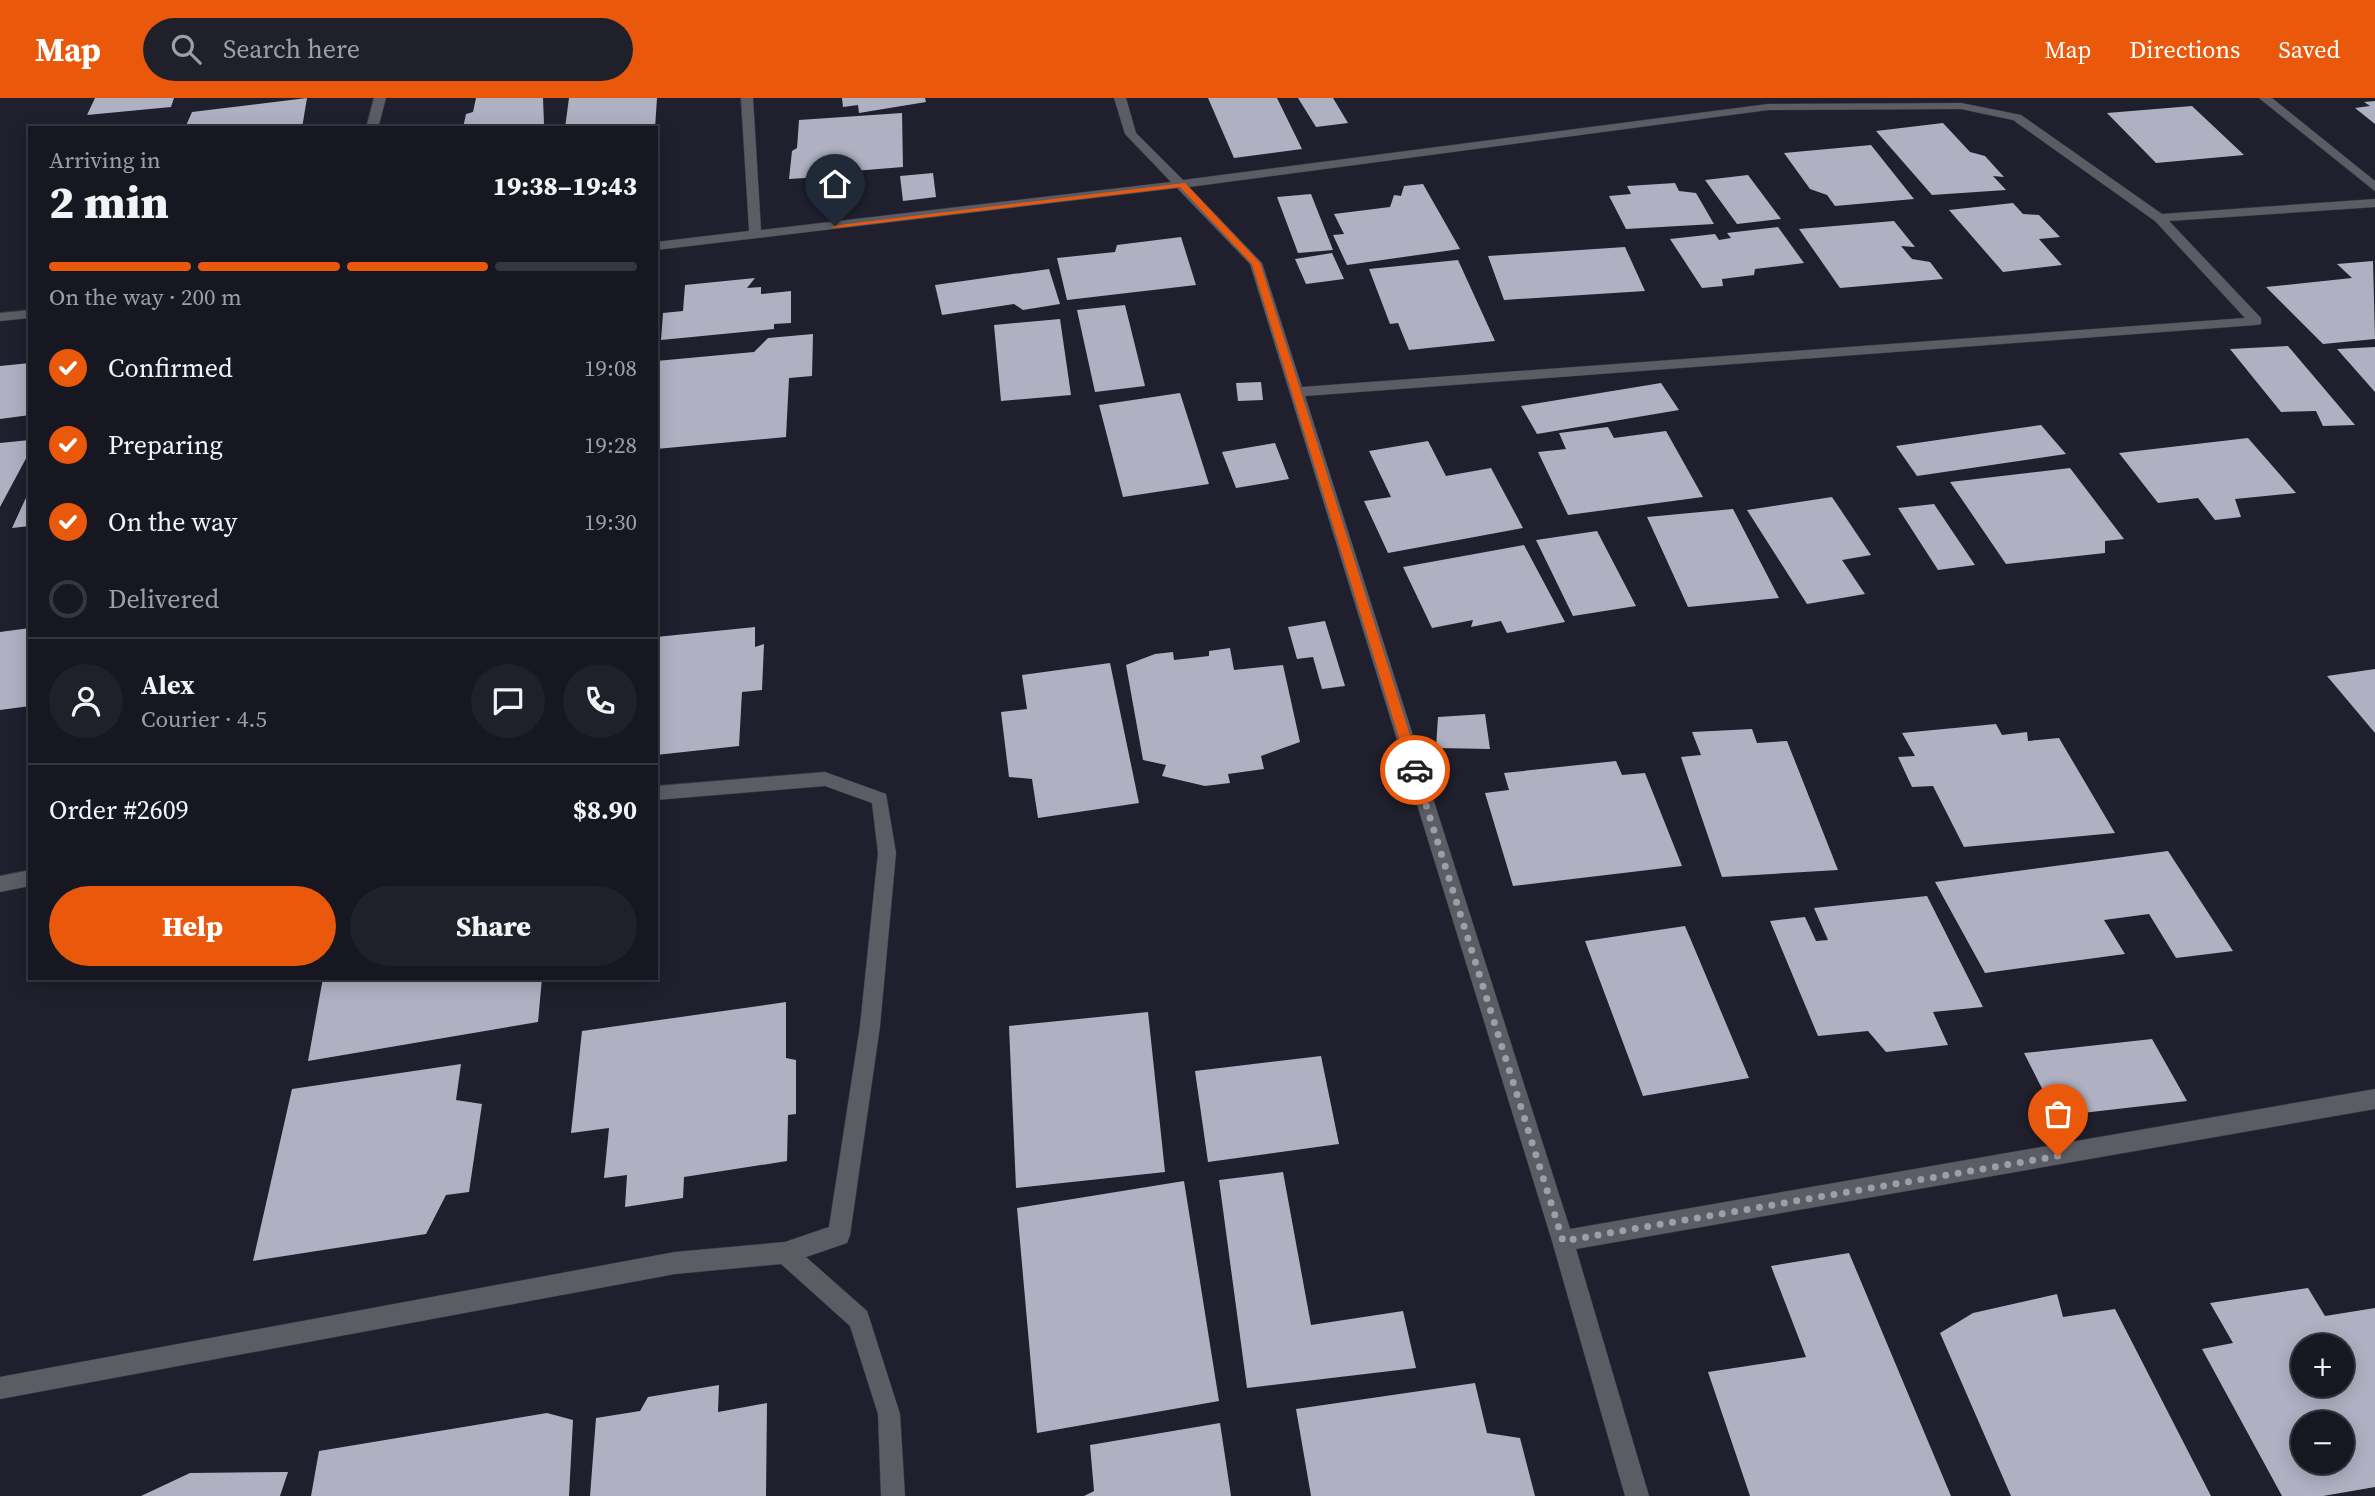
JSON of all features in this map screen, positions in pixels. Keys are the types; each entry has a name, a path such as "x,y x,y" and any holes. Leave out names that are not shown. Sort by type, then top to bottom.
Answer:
{"street":[{"path":"373,126 380,98"},
{"path":"747,98 755,236"},
{"path":"1120,98 1131,134 1256,263 1563,1241 1637,1496"},
{"path":"2265,98 2375,187"},
{"path":"658,246 1182,184 1764,103 1961,106 2017,117 2159,218 2256,321 1296,392"},
{"path":"2159,218 2375,203"},
{"path":"0,317 28,314"},
{"path":"0,1388 675,1263 785,1253 839,1235 870,1026 887,853 880,799 825,779 658,793"},
{"path":"0,884 28,878"},
{"path":"1563,1241 2375,1099"},
{"path":"785,1253 859,1319 889,1414 893,1496"}],"building":[{"path":"95,98 174,98 171,107 87,115"},
{"path":"307,98 302,126 186,126 192,112"},
{"path":"476,98 543,98 544,124 463,126 466,114 473,112"},
{"path":"569,98 657,98 655,126 565,126"},
{"path":"842,98 925,98 926,102 859,113 858,105 843,107"},
{"path":"1208,98 1277,98 1302,149 1234,158"},
{"path":"1298,98 1333,98 1348,123 1316,127"},
{"path":"2375,101 2375,124 2355,108 2370,106 2364,102"},
{"path":"2192,106 2244,155 2156,163 2107,113"},
{"path":"902,113 903,167 854,171 854,175 789,179 792,151 797,148 799,120"},
{"path":"1943,123 1970,152 1985,156 2004,177 1993,176 2006,190 1932,195 1876,131"},
{"path":"1871,145 1914,199 1835,206 1827,195 1810,189 1784,153"},
{"path":"933,173 936,197 903,201 900,176"},
{"path":"1748,175 1781,219 1737,224 1705,180"},
{"path":"1675,183 1679,191 1696,193 1714,224 1626,229 1609,196 1631,194 1627,186"},
{"path":"1423,184 1460,249 1347,265 1333,235 1344,234 1334,214 1390,207 1394,195 1401,196 1404,186"},
{"path":"1311,194 1333,250 1298,253 1277,197"},
{"path":"2013,203 2023,214 2039,215 2060,237 2039,239 2062,265 2003,272 1949,210"},
{"path":"1894,221 1915,247 1901,246 1912,259 1930,262 1943,279 1840,288 1799,229"},
{"path":"1778,227 1804,263 1755,269 1754,275 1722,279 1723,286 1702,288 1670,239 1715,234 1719,240 1731,238 1727,233"},
{"path":"1181,237 1196,285 1067,300 1057,258 1115,252 1117,245"},
{"path":"1625,247 1645,291 1504,300 1488,256"},
{"path":"1332,253 1344,279 1306,284 1295,259"},
{"path":"1458,260 1495,341 1409,350 1398,323 1390,324 1369,269"},
{"path":"2373,261 2375,339 2323,344 2266,287 2352,278 2337,264"},
{"path":"1049,269 1060,304 1023,310 1014,304 942,315 935,285"},
{"path":"755,278 747,288 761,287 761,294 791,291 791,323 774,324 774,329 661,340 663,313 683,311 685,285"},
{"path":"1125,305 1145,386 1095,392 1077,310"},
{"path":"1060,319 1071,395 1001,401 994,325"},
{"path":"813,334 812,376 789,378 786,437 658,449 658,361 754,352 768,338"},
{"path":"2288,346 2355,425 2323,426 2316,411 2281,412 2230,349"},
{"path":"2375,347 2375,392 2337,349"},
{"path":"28,363 28,415 0,419 0,366"},
{"path":"1261,382 1263,400 1238,401 1236,383"},
{"path":"1661,383 1679,410 1537,434 1521,406"},
{"path":"1180,393 1209,484 1123,497 1099,405"},
{"path":"2041,425 2066,454 1917,476 1896,446"},
{"path":"1608,427 1614,438 1666,431 1703,497 1568,515 1538,452 1566,449 1559,433"},
{"path":"2248,438 2296,493 2235,499 2241,517 2215,520 2198,498 2158,503 2119,453"},
{"path":"28,440 28,455 0,507 0,443"},
{"path":"1428,441 1446,476 1491,468 1523,528 1388,553 1364,501 1391,497 1369,451"},
{"path":"1275,443 1289,479 1236,488 1222,452"},
{"path":"2070,468 2124,539 2105,541 2105,553 2006,564 1950,482"},
{"path":"28,493 28,526 12,528"},
{"path":"1832,497 1871,555 1842,560 1865,594 1807,604 1747,510"},
{"path":"1934,504 1975,565 1938,570 1898,508"},
{"path":"1733,509 1779,598 1688,607 1647,517"},
{"path":"1597,531 1636,606 1573,616 1536,540"},
{"path":"1524,545 1565,622 1507,633 1501,621 1471,627 1473,620 1432,628 1403,567"},
{"path":"1325,621 1345,686 1322,689 1313,657 1297,659 1288,627"},
{"path":"755,627 755,647 764,644 762,690 742,692 739,746 658,755 658,637"},
{"path":"28,628 28,706 0,710 0,632"},
{"path":"1230,648 1234,670 1283,665 1300,742 1261,756 1264,769 1228,774 1230,783 1205,786 1162,776 1166,765 1143,760 1126,665 1155,654 1173,652 1174,660 1209,656 1209,651"},
{"path":"1110,663 1139,803 1038,818 1032,779 1009,777 1001,712 1027,709 1022,675"},
{"path":"2375,669 2375,733 2327,676"},
{"path":"1485,714 1490,749 1436,748 1438,717"},
{"path":"1996,724 2002,735 2027,732 2028,741 2059,738 2115,833 1964,847 1933,786 1912,787 1898,757 1915,756 1902,733"},
{"path":"1752,729 1757,743 1787,741 1838,870 1722,877 1681,757 1701,755 1692,732"},
{"path":"1616,761 1622,775 1645,773 1682,866 1513,886 1485,793 1509,790 1504,773"},
{"path":"2168,851 2233,951 2176,958 2149,914 2104,920 2125,954 1985,973 1935,882"},
{"path":"1927,896 1983,1007 1933,1012 1948,1045 1886,1052 1868,1031 1818,1036 1770,921 1805,917 1816,941 1828,940 1814,908"},
{"path":"1685,926 1749,1078 1643,1096 1585,941"},
{"path":"323,980 542,980 538,1022 308,1061"},
{"path":"786,1002 786,1058 796,1060 796,1114 788,1115 787,1161 684,1177 683,1198 625,1207 627,1175 604,1178 609,1128 571,1133 582,1031"},
{"path":"1148,1012 1165,1172 1016,1188 1009,1026"},
{"path":"2152,1039 2187,1101 2056,1116 2024,1053"},
{"path":"1321,1056 1339,1144 1208,1162 1195,1071"},
{"path":"461,1064 456,1100 482,1104 469,1192 446,1195 426,1234 253,1261 292,1089"},
{"path":"1283,1172 1311,1325 1403,1311 1416,1368 1247,1388 1219,1180"},
{"path":"1184,1181 1219,1401 1037,1433 1017,1208"},
{"path":"1849,1253 1951,1496 1750,1496 1708,1372 1806,1357 1771,1266"},
{"path":"2308,1288 2325,1316 2375,1308 2375,1487 2323,1496 2282,1496 2202,1349 2233,1343 2210,1303"},
{"path":"2057,1294 2063,1317 2115,1309 2211,1496 2011,1496 1940,1333 1973,1313"},
{"path":"1475,1383 1487,1433 1520,1438 1535,1496 1311,1496 1296,1409"},
{"path":"719,1385 718,1412 767,1403 766,1496 590,1496 596,1418 640,1411 648,1397"},
{"path":"547,1413 573,1420 569,1496 311,1496 319,1451"},
{"path":"1220,1423 1231,1496 1084,1496 1094,1491 1090,1445"},
{"path":"288,1472 280,1496 141,1496 190,1473"}],"way so far":[{"path":"1415,770 1563,1241 2058,1156"}],"route":[{"path":"835,226 1182,184 1256,263 1415,770"}]}
